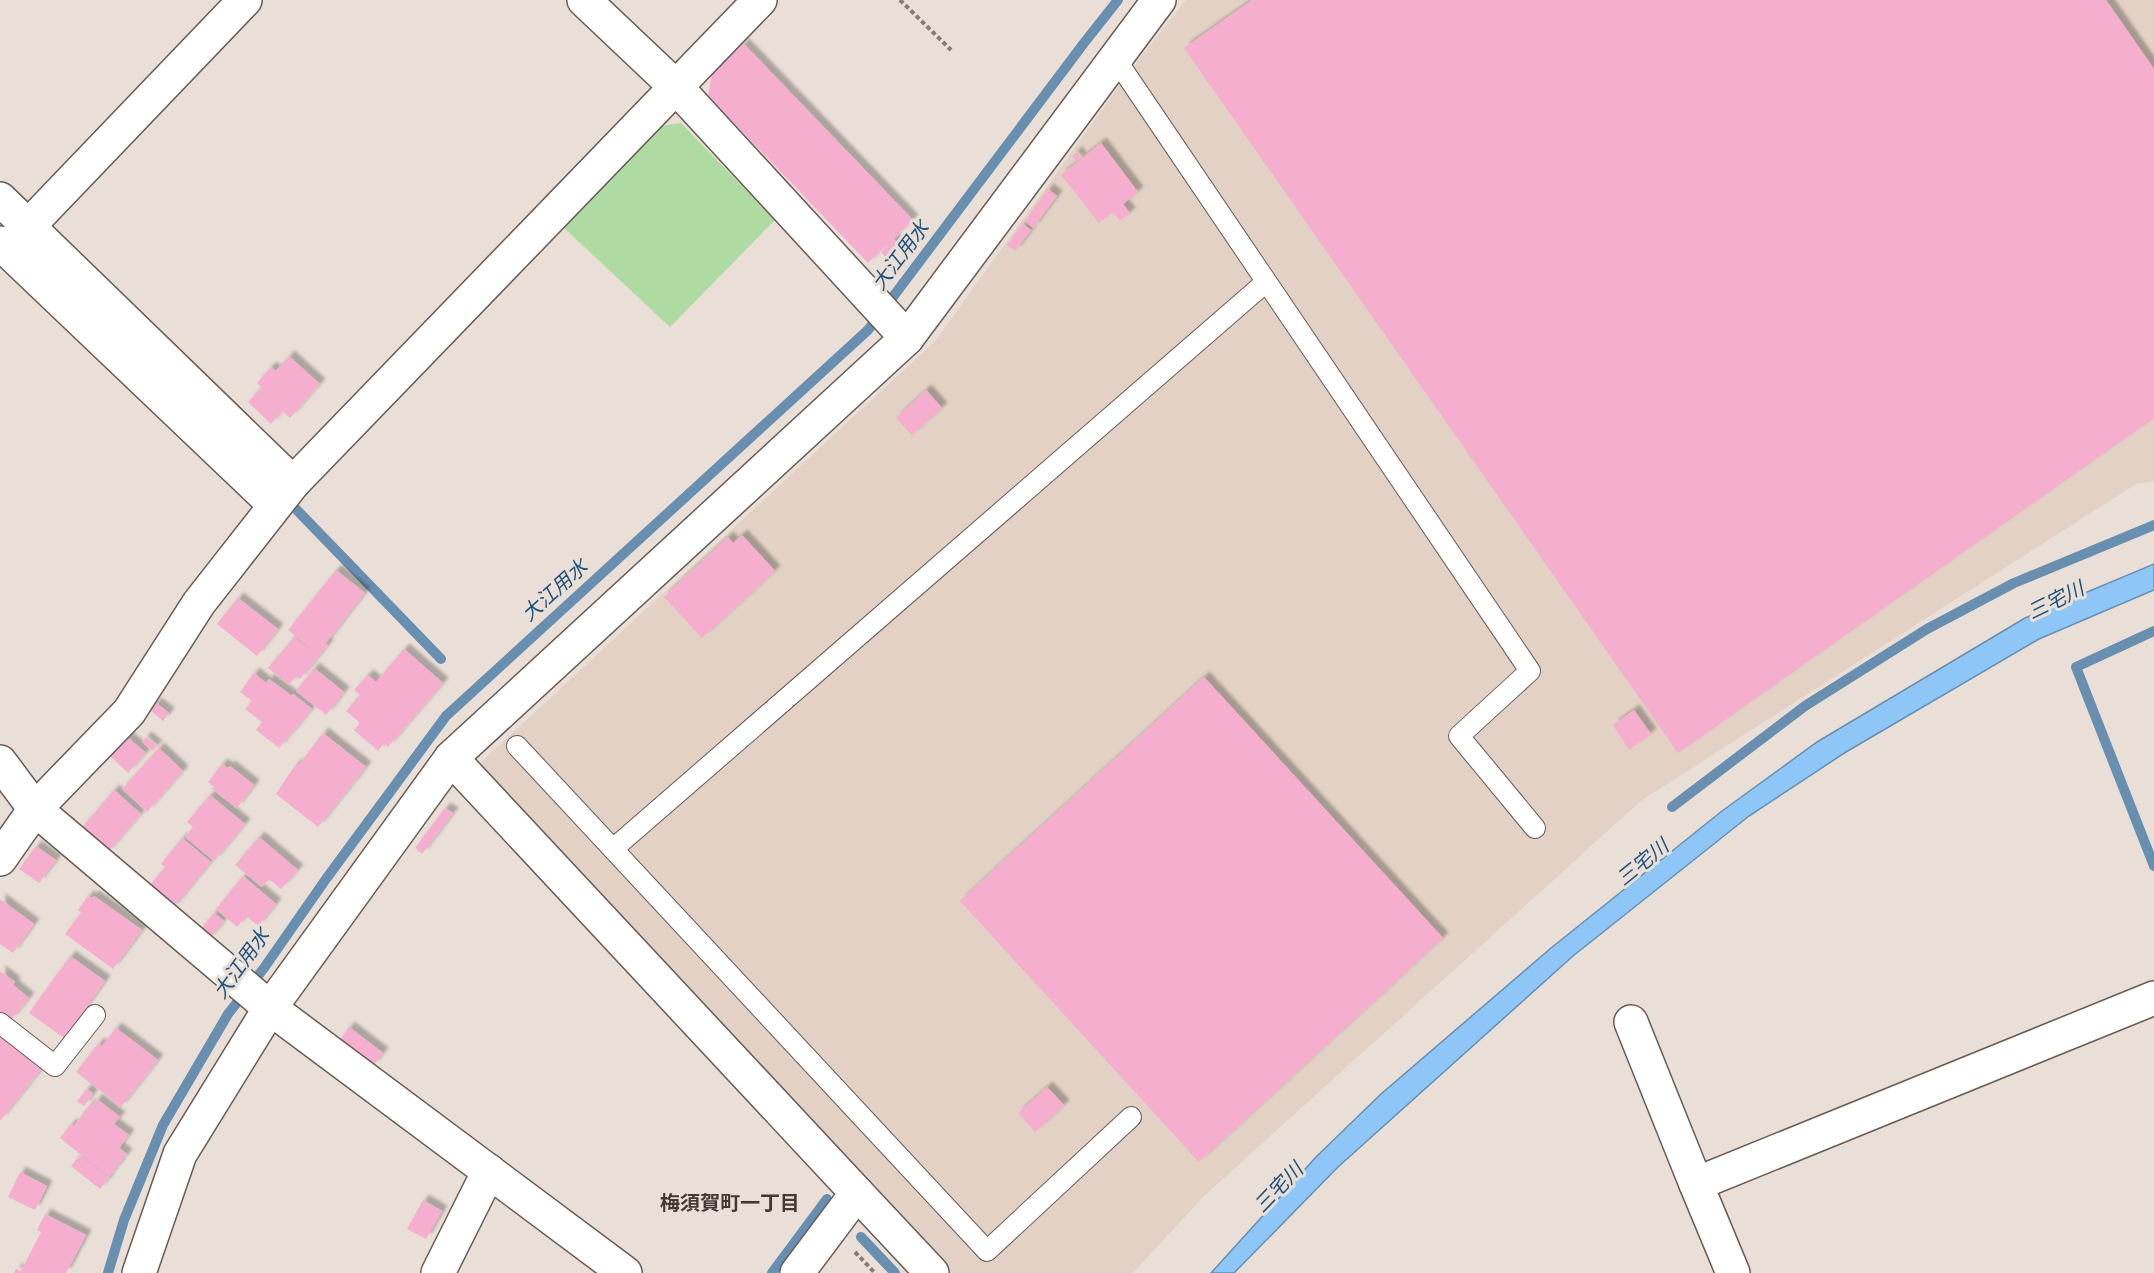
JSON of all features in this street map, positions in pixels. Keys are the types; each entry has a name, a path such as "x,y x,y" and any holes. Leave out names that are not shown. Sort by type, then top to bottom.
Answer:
{"street":[{"path":"9,243 245,0"},
{"path":"584,0 677,88 892,321"},
{"path":"0,859 35,809 129,712 199,603 284,494 760,0"},
{"path":"139,1273 180,1154 255,996 451,758 892,321 1115,58 1159,0"},
{"path":"0,199 9,243 284,494"},
{"path":"451,758 932,1273"},
{"path":"0,762 35,809 255,996 625,1273"},
{"path":"1696,1184 2154,998"},
{"path":"1631,1022 1733,1273"},
{"path":"438,1273 489,1172"},
{"path":"796,1273 858,1193"}],"lane":[{"path":"1115,58 1530,670 1459,736 1535,828"},
{"path":"613,849 1266,282"},
{"path":"517,746 987,1251 1131,1117"},
{"path":"0,1023 55,1066 95,1015"}],"path":[{"path":"900,0 951,50"}],"shaded area":[{"path":"1186,0 2154,0 2154,481 2136,484 1642,800 1204,1196 1133,1273 952,1273 478,765 935,341 1133,67"}],"green space":[{"path":"681,123 775,220 670,327 563,227 661,126"}],"water":[{"path":"2154,564 2154,590 2039,639 1846,752 1749,816 1573,956 1338,1167 1234,1273 1211,1273 1316,1157 1381,1094 1551,948 1722,811 1817,742 2025,618"}],"building":[{"path":"1252,0 2106,0 2154,69 2154,418 1678,753 1184,48"},
{"path":"744,44 913,220 868,263 708,96 712,74"},
{"path":"1101,143 1138,192 1123,204 1130,213 1120,221 1113,212 1099,223 1061,175"},
{"path":"1077,152 1081,158 1077,161 1072,156"},
{"path":"1048,189 1057,196 1033,228 1025,221"},
{"path":"1023,224 1031,230 1015,251 1007,245"},
{"path":"894,239 900,245 886,258 881,252"},
{"path":"289,356 320,384 290,418 282,411 271,424 248,402 262,387 257,383 271,367 276,371"},
{"path":"926,390 942,408 912,435 896,418"},
{"path":"742,535 775,571 702,638 664,597 728,537 733,543"},
{"path":"336,570 365,593 326,643 328,645 319,656 288,630"},
{"path":"238,598 278,629 257,656 217,624"},
{"path":"294,637 319,656 300,679 275,660"},
{"path":"404,649 443,683 388,747 384,743 378,751 354,730 360,723 346,711 360,695 354,690 368,675 376,682"},
{"path":"274,660 296,676 289,685 268,668"},
{"path":"314,668 344,692 326,715 296,691"},
{"path":"254,673 266,683 269,679 312,709 279,748 256,730 262,722 245,709 252,701 240,692"},
{"path":"1204,677 1443,938 1199,1162 960,901"},
{"path":"156,703 169,713 163,721 150,710"},
{"path":"1634,710 1651,734 1629,750 1613,725"},
{"path":"323,733 366,767 318,827 276,794 296,764 298,766"},
{"path":"127,737 146,753 128,773 110,756"},
{"path":"146,737 157,746 152,751 142,742"},
{"path":"159,748 183,771 147,812 122,789"},
{"path":"222,764 228,768 230,766 254,785 237,808 212,789 214,787 208,782"},
{"path":"114,790 141,814 107,853 80,830"},
{"path":"210,795 245,824 214,861 185,837 193,827 187,822"},
{"path":"445,808 453,813 422,854 415,848"},
{"path":"259,837 298,870 281,889 269,879 262,887 235,865"},
{"path":"182,838 211,862 172,909 148,888 165,867 161,864"},
{"path":"36,846 56,860 39,883 19,869"},
{"path":"243,876 276,904 258,926 246,916 237,927 216,909"},
{"path":"88,896 92,898 94,896 142,930 113,969 65,934 81,913 78,910"},
{"path":"0,899 34,924 13,953 0,944"},
{"path":"214,913 224,921 209,939 199,931"},
{"path":"70,956 105,981 64,1038 29,1013"},
{"path":"0,971 15,982 13,985 29,998 11,1020 0,1012"},
{"path":"349,1027 383,1053 373,1066 339,1041"},
{"path":"116,1028 158,1060 121,1107 76,1072 99,1043 102,1046"},
{"path":"0,1035 42,1068 0,1121"},
{"path":"1047,1087 1064,1105 1035,1132 1018,1113"},
{"path":"87,1089 93,1094 84,1106 77,1101"},
{"path":"97,1099 120,1117 114,1124 129,1135 119,1148 127,1154 109,1177 60,1138 71,1124 74,1126 90,1104 92,1106"},
{"path":"80,1155 109,1178 100,1189 71,1166"},
{"path":"20,1172 47,1186 35,1210 8,1197"},
{"path":"423,1200 442,1211 426,1239 407,1229"},
{"path":"45,1214 86,1235 66,1273 14,1273 16,1269 21,1271 41,1232 37,1230"}],"waterway":[{"name":"大江用水","path":"108,1273 124,1220 163,1125 228,1014 264,968 326,879 446,716 868,330 1118,0"},
{"path":"293,506 441,659"},
{"path":"1672,807 1805,706 1927,629 2014,583 2154,525"},
{"path":"2154,631 2076,667 2154,866"},
{"path":"772,1273 827,1199"},
{"path":"861,1237 895,1273"}],"district":[{"name":"梅須賀町一丁目","path":"730,1204"}],"water label":[{"name":"三宅川","path":"2056,601"},
{"name":"三宅川","path":"1643,863"},
{"name":"三宅川","path":"1279,1188"}]}
